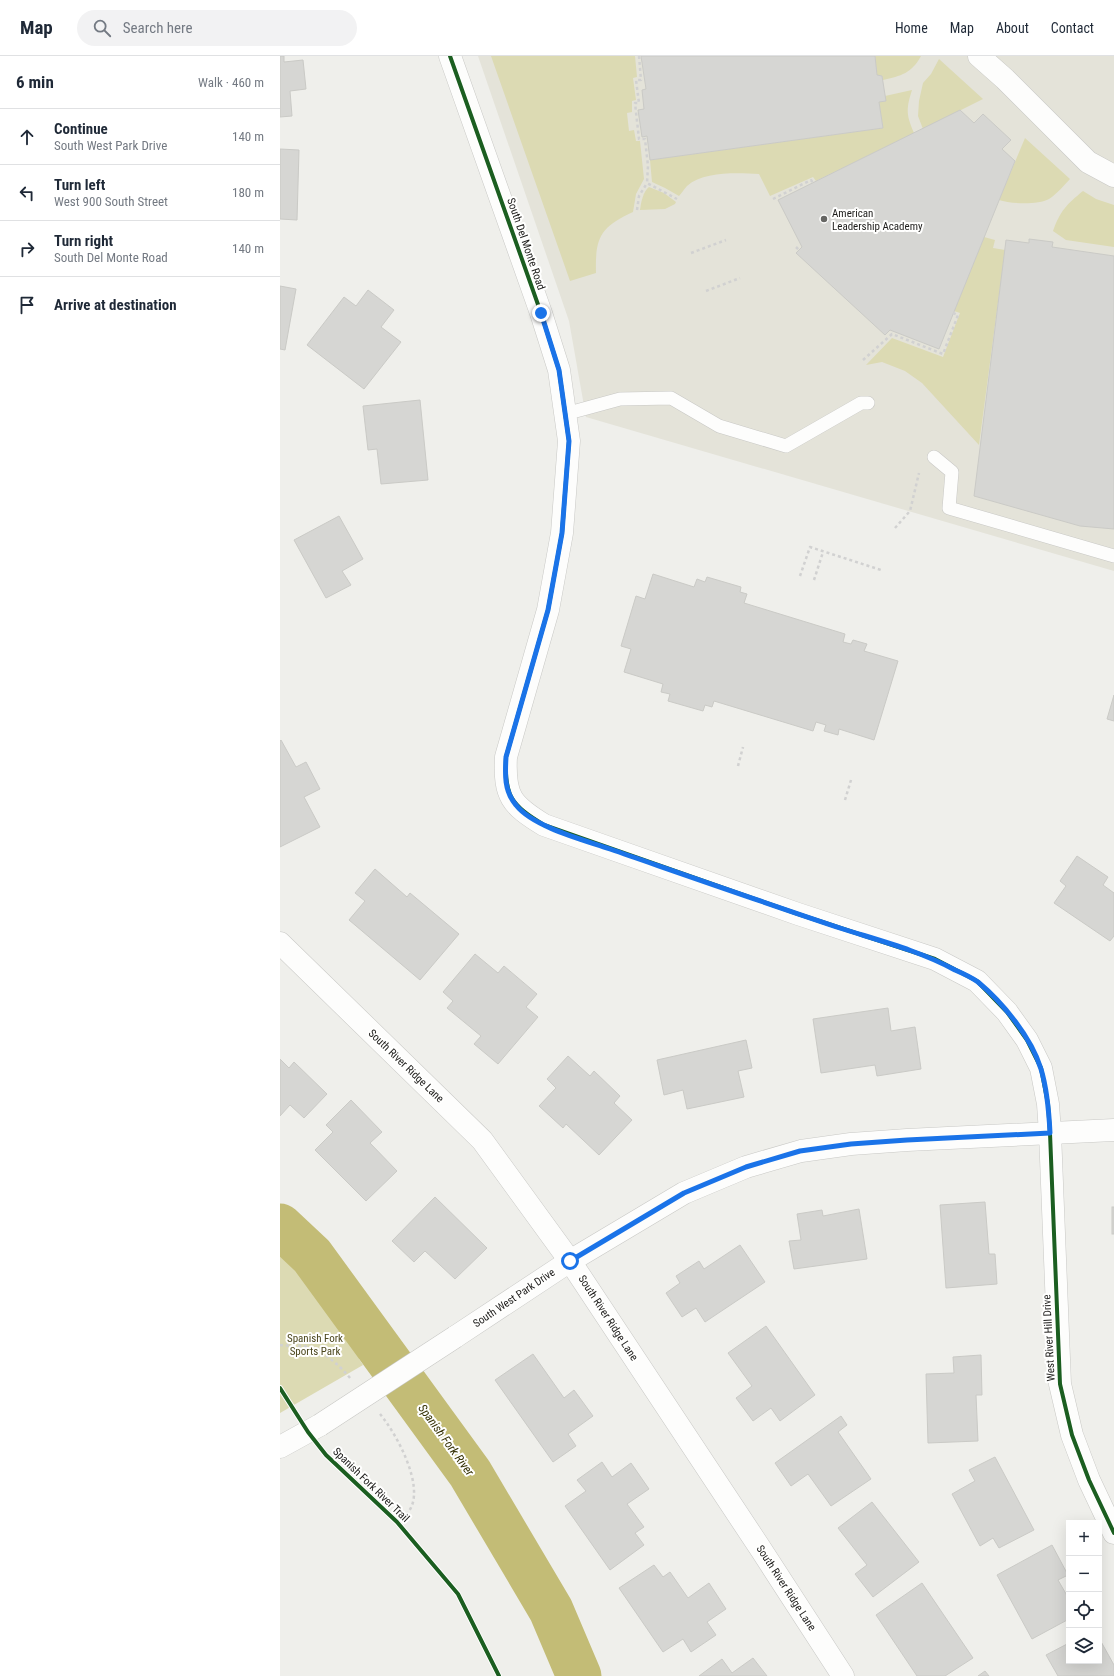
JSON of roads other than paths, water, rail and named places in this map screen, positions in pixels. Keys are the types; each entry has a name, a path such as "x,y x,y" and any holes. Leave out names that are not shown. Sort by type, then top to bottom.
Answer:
{"street":[{"name":"South Del Monte Road","path":"450,56 541,313 559,370 569,441 562,533 548,610 506,757 505,778 509,794"},
{"path":"979,56 1005,79 1088,162 1114,176"},
{"name":"West River Hill Drive","path":"509,794 516,806 528,816 544,825 783,909 935,959 976,981 1008,1012 1027,1040 1041,1068 1048,1104 1060,1384 1074,1441 1089,1480 1114,1533"},
{"name":"South River Ridge Lane","path":"280,943 482,1140 570,1261 843,1676"},
{"name":"South West Park Drive","path":"280,1447 320,1425 570,1261 684,1193 746,1167 800,1151 851,1144 1114,1130"}],"lane":[{"path":"565,414 620,399 671,398 719,426 786,446 860,403 868,403"},
{"path":"934,457 952,472 949,508 1114,556"}],"waterway":[{"name":"Spanish Fork River","path":"280,1226 312,1256 470,1473 551,1610 579,1676"}],"place":[{"name":"American Leadership Academy","path":"824,219"}],"park label":[{"name":"Spanish Fork Sports Park","path":"315,1344"}]}
